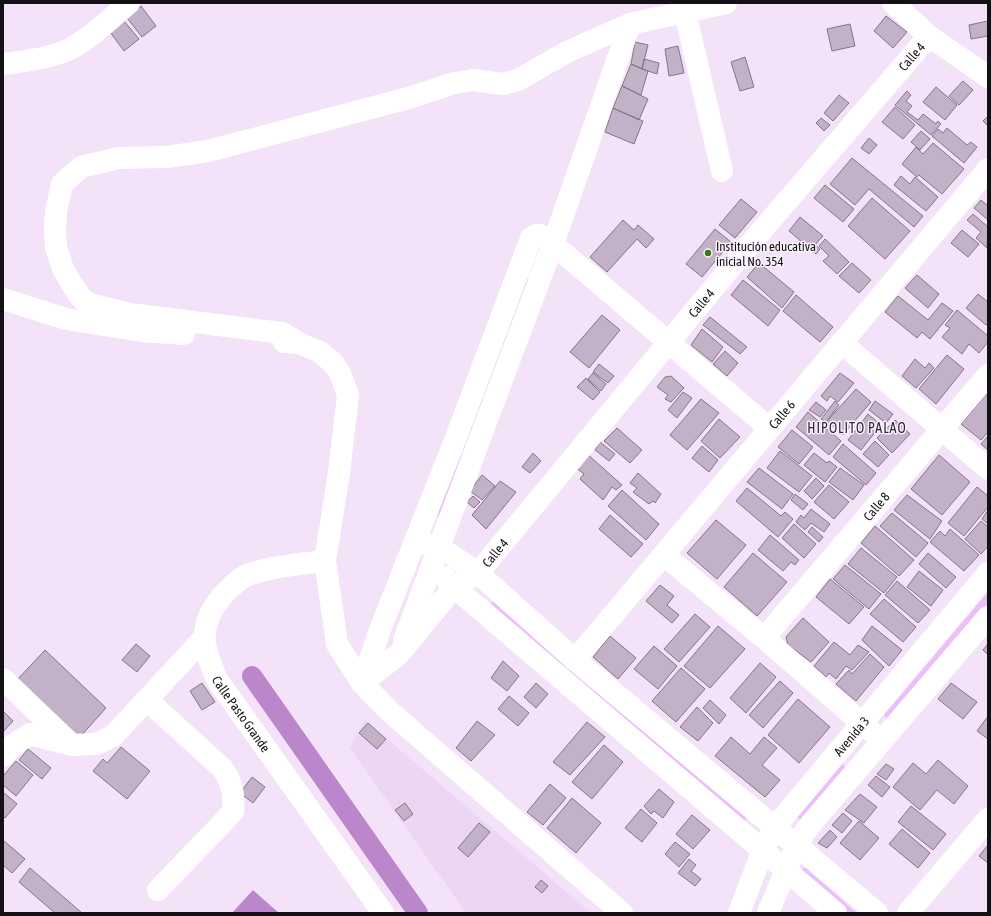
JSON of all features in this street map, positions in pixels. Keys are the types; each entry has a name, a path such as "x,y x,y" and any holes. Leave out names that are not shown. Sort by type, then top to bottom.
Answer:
{"street":[{"path":"3,64 26,61 68,50 89,36 129,3"},
{"path":"622,913 388,710 362,683 337,644 325,561 339,473 348,395 340,373 333,363 320,352 299,343 282,333 130,314 90,304 82,299 61,264 56,247 56,212 62,184 81,167 119,158 166,157 208,151 412,97 454,83 473,80 503,84 518,80 567,52 630,24 726,3"},
{"path":"893,3 929,36 988,77"},
{"path":"684,12 722,171"},
{"path":"399,654 544,239 630,24"},
{"name":"Calle 4","path":"362,683 399,654 454,588 478,572 745,250 929,36"},
{"name":"Calle 6","path":"575,660 988,169"},
{"path":"362,683 381,627 415,543 532,238 544,239 669,342 769,428"},
{"path":"3,299 66,319 142,331 299,343"},
{"path":"842,343 988,469"},
{"name":"Calle 8","path":"764,638 988,375"},
{"path":"415,543 435,554 478,572 575,660 797,844 877,913"},
{"path":"435,554 454,588 836,913"},
{"path":"664,555 764,638 882,741"},
{"name":"Calle Pasto Grande","path":"325,561 252,573 240,579 212,607 206,624 204,638 208,660 218,681 383,913"},
{"name":"Avenida 3","path":"738,913 763,850 775,827 861,722 988,573"},
{"name":"Avenida 3","path":"768,913 797,844 810,825 988,617"},
{"path":"3,756 13,745 30,734 72,745 96,744 113,736 204,638"},
{"path":"3,679 72,745"},
{"path":"147,700 222,768 230,780 234,796 233,812 158,890"},
{"path":"908,913 988,819"}],"shaded area":[{"path":"525,279 530,280 441,516 436,514"},
{"path":"988,592 988,608 891,723 884,715"},
{"path":"494,600 748,817 743,823 489,606"},
{"path":"365,720 591,913 466,913 350,748"},
{"path":"840,762 846,768 800,820 795,815"},
{"path":"806,868 857,913 846,913 802,874 801,869"},
{"path":"253,890 279,913 232,913"}],"building":[{"path":"141,6 156,26 142,37 127,18"},
{"path":"886,16 907,32 893,48 874,31"},
{"path":"124,21 139,39 124,51 110,32"},
{"path":"988,21 988,36 971,39 969,25"},
{"path":"850,24 855,46 832,51 827,29"},
{"path":"635,42 648,45 642,69 631,64"},
{"path":"678,46 684,73 669,76 665,49"},
{"path":"745,57 754,87 740,91 731,62"},
{"path":"644,59 659,63 657,74 642,69"},
{"path":"631,64 648,71 641,95 622,86"},
{"path":"963,81 973,90 959,105 949,96"},
{"path":"622,86 648,99 639,120 613,108"},
{"path":"936,87 957,105 945,120 923,102"},
{"path":"907,91 911,95 906,101 912,106 907,112 918,120 923,114 936,124 938,121 941,124 931,135 895,105"},
{"path":"839,95 849,103 833,121 824,113"},
{"path":"895,107 915,125 903,139 882,122"},
{"path":"613,108 643,121 634,144 605,132"},
{"path":"988,116 988,126 983,121"},
{"path":"821,118 830,125 824,131 816,123"},
{"path":"947,128 967,145 971,142 977,147 964,163 932,136 938,129 943,133"},
{"path":"921,131 930,139 920,150 911,142"},
{"path":"869,138 877,145 869,154 861,148"},
{"path":"933,143 964,169 942,194 919,175 917,177 902,164 916,147 923,154"},
{"path":"852,158 923,216 914,227 869,189 855,205 830,184"},
{"path":"901,176 910,184 915,177 938,197 926,211 894,185"},
{"path":"825,185 854,209 843,222 814,198"},
{"path":"872,198 910,231 885,259 848,226"},
{"path":"741,199 757,212 735,238 719,225"},
{"path":"981,200 988,206 988,220 974,208"},
{"path":"973,214 988,227 987,248 976,238 981,232 967,220"},
{"path":"800,217 823,236 815,245 820,249 816,254 789,231"},
{"path":"623,220 634,230 638,225 654,239 646,248 637,239 607,272 590,257"},
{"path":"715,229 731,242 702,277 686,264"},
{"path":"962,230 979,244 968,257 951,243"},
{"path":"825,239 849,262 837,274 823,261 829,256 819,246"},
{"path":"759,263 794,292 782,308 747,277"},
{"path":"852,263 871,280 859,293 839,276"},
{"path":"917,275 939,294 928,308 905,288"},
{"path":"743,280 780,310 768,326 731,295"},
{"path":"978,294 988,302 988,323 986,325 966,308"},
{"path":"796,295 833,327 820,342 783,311"},
{"path":"898,296 928,320 942,303 953,311 930,339 922,332 917,338 885,312"},
{"path":"957,310 988,336 988,342 979,353 969,344 962,354 942,337 950,328 945,325"},
{"path":"602,315 620,330 589,368 570,352"},
{"path":"710,317 747,347 740,354 703,325"},
{"path":"702,329 723,347 712,362 691,345"},
{"path":"725,351 738,363 727,376 713,364"},
{"path":"947,355 964,369 936,404 919,389"},
{"path":"915,359 925,368 929,363 934,368 916,388 902,376"},
{"path":"599,364 614,376 608,383 593,372"},
{"path":"593,373 606,384 601,391 588,379"},
{"path":"840,373 854,383 838,402 830,396 827,401 821,396"},
{"path":"671,376 684,388 671,402 665,399 668,395 657,387 665,377"},
{"path":"586,378 600,392 593,400 577,387"},
{"path":"856,389 871,402 843,435 827,421"},
{"path":"683,392 692,398 677,418 668,410"},
{"path":"988,392 988,432 981,440 961,424"},
{"path":"701,399 719,413 687,450 670,435"},
{"path":"835,401 839,405 826,422 821,419"},
{"path":"875,401 893,414 886,423 869,410"},
{"path":"816,402 826,410 820,417 809,410"},
{"path":"808,412 841,441 829,455 796,427"},
{"path":"868,414 881,425 861,450 848,440"},
{"path":"719,419 740,437 720,458 701,441"},
{"path":"895,420 910,434 892,453 877,438"},
{"path":"617,428 642,450 630,463 604,441"},
{"path":"792,430 813,447 799,464 778,447"},
{"path":"988,436 988,450 981,444"},
{"path":"875,441 889,455 878,467 863,454"},
{"path":"600,442 615,454 609,461 595,450"},
{"path":"843,444 876,473 866,485 833,457"},
{"path":"702,446 718,460 709,472 692,458"},
{"path":"780,451 812,476 799,492 767,468"},
{"path":"533,453 541,461 530,473 522,467"},
{"path":"586,453 622,485 616,490 612,487 603,500 580,479 584,474 575,467"},
{"path":"814,453 827,463 829,461 837,467 825,482 804,465"},
{"path":"939,455 970,482 942,515 911,489"},
{"path":"759,468 793,494 782,509 747,482"},
{"path":"840,468 864,485 853,500 829,482"},
{"path":"638,473 661,494 655,503 653,501 649,504 633,492 637,488 630,483"},
{"path":"482,475 495,486 482,500 470,491"},
{"path":"816,478 824,486 812,499 804,491"},
{"path":"500,481 516,492 486,529 472,515"},
{"path":"829,485 849,502 834,519 814,502"},
{"path":"977,487 988,496 988,507 964,536 948,523"},
{"path":"747,488 781,516 785,512 793,519 778,537 736,501"},
{"path":"622,490 659,524 646,540 608,506"},
{"path":"795,494 808,504 803,510 791,500"},
{"path":"907,495 942,521 930,539 894,510"},
{"path":"473,496 480,502 474,508 467,502"},
{"path":"811,509 830,524 824,532 811,523 805,530 796,522 801,515 804,518"},
{"path":"988,510 988,524 982,519"},
{"path":"892,513 928,543 916,557 880,526"},
{"path":"610,515 643,544 631,557 599,529"},
{"path":"716,520 746,545 717,579 687,553"},
{"path":"981,521 988,527 988,546 981,554 965,539"},
{"path":"794,524 816,544 804,558 782,538"},
{"path":"875,526 914,560 899,576 861,543"},
{"path":"812,527 823,537 819,542 808,532"},
{"path":"950,529 979,555 964,571 930,542 940,531 945,536"},
{"path":"770,535 799,560 795,565 791,562 783,571 758,550"},
{"path":"861,548 897,577 884,593 848,564"},
{"path":"753,553 787,582 757,616 724,587"},
{"path":"928,553 956,577 946,588 919,564"},
{"path":"845,565 881,594 869,609 833,579"},
{"path":"919,571 943,590 931,606 907,587"},
{"path":"830,579 864,607 849,624 816,597"},
{"path":"897,581 930,610 918,623 885,595"},
{"path":"660,585 674,596 667,605 679,615 672,623 646,601"},
{"path":"884,599 916,627 903,642 870,614"},
{"path":"695,614 710,627 679,662 664,649"},
{"path":"803,618 829,642 811,662 788,645 786,637"},
{"path":"718,626 745,649 710,688 684,666"},
{"path":"872,626 902,650 889,666 862,640"},
{"path":"610,636 636,658 618,679 593,657"},
{"path":"834,642 850,655 858,645 869,652 852,670 846,666 836,679 829,673 826,677 814,666"},
{"path":"136,644 150,656 137,672 122,660"},
{"path":"988,644 988,655 983,650"},
{"path":"654,646 677,666 658,689 634,669"},
{"path":"45,650 106,708 79,738 17,680"},
{"path":"870,654 884,667 856,701 836,684 849,670 852,674"},
{"path":"503,661 519,676 507,691 491,678"},
{"path":"760,663 776,677 746,713 730,698"},
{"path":"681,668 705,689 676,722 652,701"},
{"path":"780,681 793,693 763,728 749,715"},
{"path":"202,683 215,702 202,710 190,691"},
{"path":"536,683 548,694 536,708 524,697"},
{"path":"951,683 977,702 963,719 938,699"},
{"path":"509,696 529,713 518,726 498,709"},
{"path":"798,699 830,727 799,763 768,735"},
{"path":"710,700 726,715 719,724 703,708"},
{"path":"697,707 713,723 698,741 680,727"},
{"path":"3,711 13,721 3,732"},
{"path":"988,716 988,739 977,731"},
{"path":"477,721 495,735 471,761 456,748"},
{"path":"587,722 605,737 570,775 553,762"},
{"path":"368,723 386,739 377,749 359,733"},
{"path":"731,737 750,754 764,737 777,748 762,765 780,780 765,797 715,756"},
{"path":"604,745 623,762 592,799 572,782"},
{"path":"121,747 150,771 127,799 93,771 103,759 107,763"},
{"path":"28,749 51,768 42,779 19,760"},
{"path":"938,760 968,786 954,804 937,790 920,810 893,787 913,763 926,774"},
{"path":"16,761 33,775 16,796 3,785 3,776"},
{"path":"886,764 894,769 886,780 877,774"},
{"path":"876,776 890,787 882,797 868,785"},
{"path":"252,777 265,787 253,803 240,793"},
{"path":"550,784 566,798 543,825 527,812"},
{"path":"659,789 674,802 663,818 654,811 651,814 644,806"},
{"path":"3,792 17,804 5,818 3,816"},
{"path":"860,794 877,807 864,823 845,810"},
{"path":"572,798 601,823 576,853 547,828"},
{"path":"405,803 413,814 404,821 395,810"},
{"path":"911,806 946,834 933,850 898,822"},
{"path":"641,809 657,823 642,842 625,828"},
{"path":"843,813 852,821 842,833 832,825"},
{"path":"692,815 710,830 693,849 676,834"},
{"path":"859,821 879,838 860,860 840,843"},
{"path":"479,823 490,832 468,857 458,848"},
{"path":"902,829 930,853 918,868 889,844"},
{"path":"830,830 837,837 827,848 818,843"},
{"path":"3,840 25,859 12,873 3,865"},
{"path":"675,842 690,854 679,867 665,854"},
{"path":"988,845 988,863 979,856"},
{"path":"689,859 696,865 691,871 701,879 695,886 678,873"},
{"path":"30,868 82,913 55,913 19,882"},
{"path":"541,880 548,886 542,893 535,887"}],"waterway":[{"path":"252,676 418,913"}],"place":[{"name":"Institución educativa inicial No. 354","path":"708,253"}],"district":[{"name":"HIPOLITO PALAO","path":"857,428"}]}
